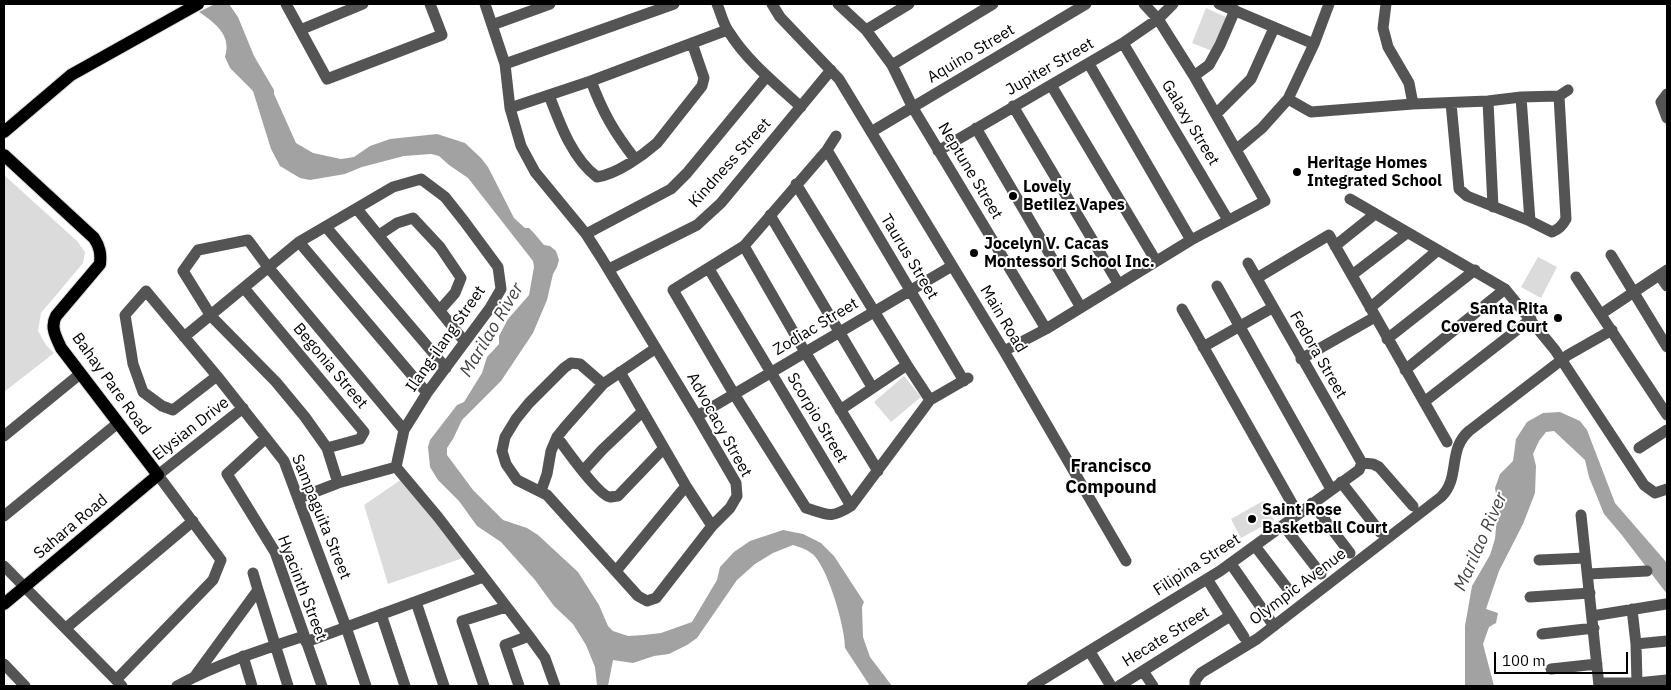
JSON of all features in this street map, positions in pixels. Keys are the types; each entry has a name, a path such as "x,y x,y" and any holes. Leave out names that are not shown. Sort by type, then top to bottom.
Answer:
{"main road":[{"path":"4,132 71,75 198,4"},
{"name":"Bahay Pare Road","path":"4,155 94,238 99,246 101,254 100,264 53,321 53,327 61,348 158,475"},
{"name":"Sahara Road","path":"4,604 158,475"}],"street":[{"path":"286,4 327,79 442,35 430,4"},
{"path":"300,30 363,4"},
{"name":"Advocacy Street","path":"485,4 505,64 510,108 521,146 535,172 586,234 609,269 736,483 737,496 730,508 712,526 656,598 647,601 638,596 548,495 530,488 517,480 506,464 502,450 505,437 529,403 571,363 580,364 603,384"},
{"path":"492,25 550,4"},
{"path":"505,64 674,4"},
{"path":"717,4 727,30 737,44 767,76 801,107"},
{"name":"Main Road","path":"772,4 780,18 839,79 1004,352 1126,561"},
{"name":"Neptune Street","path":"838,4 866,30 892,65 913,108 938,151 1046,328"},
{"path":"866,30 909,4"},
{"path":"892,65 994,4"},
{"name":"Aquino Street","path":"871,132 1086,4"},
{"path":"1004,352 1191,240 1265,200 1217,113 1158,19 1144,4"},
{"name":"Jupiter Street","path":"938,151 1123,43 1158,19 1173,4"},
{"path":"1218,4 1314,44"},
{"path":"1237,149 1262,128 1288,99 1314,44 1329,4"},
{"path":"1386,4 1383,28 1388,47 1409,83 1413,104"},
{"path":"1194,76 1209,65 1235,10"},
{"path":"1217,113 1251,80 1274,28"},
{"path":"510,108 591,81 727,30"},
{"path":"549,95 560,123 577,154 589,171 597,177 606,176 635,159 658,142 702,86 704,78 692,43"},
{"name":"Galaxy Street","path":"1123,43 1228,220"},
{"path":"1089,64 1191,240"},
{"name":"Kindness Street","path":"609,269 697,225 720,203 831,70"},
{"path":"586,234 671,189 687,173 767,76"},
{"path":"591,81 601,108 615,133 635,159"},
{"path":"1052,85 1156,261"},
{"path":"1288,99 1311,112 1413,104 1488,101 1563,93 1566,219 1558,230 1552,232 1530,220 1462,193 1459,189 1451,103"},
{"path":"1667,94 1661,102 1667,118"},
{"path":"1521,97 1530,220"},
{"path":"1488,101 1494,207"},
{"path":"1013,106 1118,283"},
{"path":"976,128 1080,306"},
{"path":"796,184 930,400 852,506 835,515 828,515 806,508 734,394 673,290 744,246 836,136"},
{"name":"Taurus Street","path":"826,150 966,380 930,400"},
{"name":"Ilang-ilang Street","path":"184,337 299,242 393,188 421,179 444,197 498,267 501,289 466,342 427,393 404,430 396,467"},
{"path":"1350,198 1505,289 1562,360 1644,485 1655,493 1667,489"},
{"path":"357,209 466,342"},
{"path":"1335,246 1375,214"},
{"path":"770,215 872,387"},
{"path":"379,235 397,223 413,218 440,247 461,278 455,294 440,310"},
{"path":"326,227 446,368"},
{"path":"1352,275 1407,233"},
{"path":"1257,278 1329,236 1447,442"},
{"path":"338,483 327,448 305,417 276,382 210,316 183,271 198,250 248,240 268,267 404,430"},
{"path":"299,242 427,393"},
{"path":"744,246 805,352 878,471"},
{"path":"1302,359 1372,312 1438,250"},
{"path":"1611,255 1667,347"},
{"name":"Fedora Street","path":"1248,263 1362,463"},
{"name":"Zodiac Street","path":"697,416 952,266"},
{"name":"Scorpio Street","path":"709,269 852,506"},
{"path":"1387,339 1475,270"},
{"path":"1602,314 1664,273 1667,286"},
{"path":"1576,277 1667,415"},
{"path":"1217,286 1331,489"},
{"name":"Begonia Street","path":"244,288 364,432 360,439 327,448"},
{"path":"1405,370 1505,289"},
{"name":"Sampaguita Street","path":"217,376 173,410 162,406 143,392 133,364 125,315 146,291 217,376 243,408 284,461 366,686"},
{"path":"1203,347 1272,308"},
{"path":"1182,310 1298,514"},
{"path":"1424,402 1531,319"},
{"name":"Olympic Avenue","path":"1195,686 1195,681 1201,673 1274,626 1441,497 1452,481 1457,448 1463,436 1562,360 1612,330"},
{"path":"541,491 547,474 551,451 557,438 603,384 656,348"},
{"path":"840,410 907,365"},
{"path":"620,372 686,486 712,526"},
{"path":"4,436 80,374"},
{"name":"Elysian Drive","path":"158,475 243,408"},
{"path":"583,471 642,412"},
{"path":"4,516 118,423"},
{"path":"1639,448 1667,430"},
{"name":"Hyacinth Street","path":"266,438 227,474 274,552 322,686"},
{"path":"557,438 604,495 611,497 618,496 664,448"},
{"path":"1362,463 1373,464 1379,467 1413,506"},
{"name":"Filipina Street","path":"1032,686 1231,564 1359,470 1362,463"},
{"path":"299,498 338,483 396,467 438,517 529,636 544,658 554,686"},
{"path":"4,566 119,683 213,580 221,560 158,475"},
{"path":"1341,482 1380,532"},
{"path":"616,571 686,486"},
{"path":"1312,503 1350,553"},
{"path":"1581,516 1599,685 1667,680"},
{"path":"66,628 193,521"},
{"path":"1283,525 1321,574"},
{"path":"1255,546 1291,593"},
{"path":"1539,560 1584,558"},
{"path":"1231,564 1274,626"},
{"path":"1588,574 1647,571"},
{"path":"253,573 274,646 288,686"},
{"path":"177,686 243,656 346,627 483,577"},
{"path":"1207,579 1244,638"},
{"path":"196,676 258,590"},
{"path":"1530,597 1590,593"},
{"path":"416,602 444,686"},
{"path":"1592,616 1666,604"},
{"path":"484,686 462,621 506,607"},
{"path":"1632,609 1636,644 1637,683"},
{"path":"381,614 405,686"},
{"name":"Hecate Street","path":"1119,686 1230,616"},
{"path":"1542,634 1594,628"},
{"path":"519,686 505,645 529,636"},
{"path":"1636,644 1667,641"},
{"path":"1090,652 1111,686"},
{"path":"243,656 252,686"},
{"path":"4,664 21,685"},
{"path":"1551,669 1596,664"},
{"path":"1143,671 1153,686"}],"shaded area":[{"path":"215,4 229,4 238,17 254,56 274,90 274,94 296,143 313,153 341,159 354,157 370,146 390,139 437,134 465,143 488,167 514,218 525,228 529,228 544,245 550,246 556,251 559,260 553,274 547,300 533,333 501,381 462,420 447,448 447,455 473,490 503,520 527,528 538,535 578,572 599,605 608,626 613,631 628,636 661,633 692,622 717,580 720,567 734,552 750,541 783,530 803,534 821,543 834,556 864,602 862,607 863,637 870,657 892,686 870,686 845,648 839,613 829,583 817,559 805,549 793,545 773,553 755,564 737,580 697,638 669,654 654,656 633,663 613,660 608,686 597,686 595,667 586,645 573,624 554,606 535,580 501,542 477,526 459,501 438,480 430,467 428,447 430,440 457,405 464,402 482,373 487,357 499,344 499,336 508,319 529,295 534,267 533,261 468,178 439,156 431,154 404,156 362,167 345,174 310,180 300,178 280,166 271,149 253,91 230,68 225,57 226,42 221,30 199,12"},
{"path":"1206,8 1226,17 1212,51 1192,43"},
{"path":"4,175 77,241 85,252 83,263 41,313 38,331 46,345 54,353 4,392"},
{"path":"1538,257 1557,267 1541,298 1521,287"},
{"path":"904,376 921,397 891,422 874,402"},
{"path":"1560,412 1580,421 1587,430 1615,503 1667,563 1667,594 1604,514 1589,477 1585,460 1554,431 1546,432 1533,454 1536,466 1535,493 1523,524 1499,571 1486,609 1498,613 1496,623 1489,627 1483,644 1494,686 1465,686 1465,626 1472,586 1490,555 1495,539 1498,505 1495,488 1500,474 1513,461 1516,439 1527,422 1543,413"},
{"path":"402,479 463,558 388,584 364,505"},
{"name":"Saint Rose Basketball Court","path":"1263,501 1274,520 1241,538 1231,519"}],"place":[{"name":"Heritage Homes Integrated School","path":"1297,172"},
{"name":"Lovely Betilez Vapes","path":"1013,196"},
{"name":"Jocelyn V. Cacas Montessori School Inc.","path":"974,253"},
{"name":"Santa Rita Covered Court","path":"1558,318"},
{"name":"Saint Rose Basketball Court","path":"1252,519"}],"district":[{"name":"Francisco Compound","path":"1111,477"}],"water label":[{"name":"Marilao River","path":"492,330"},
{"name":"Marilao River","path":"1481,542"}]}
